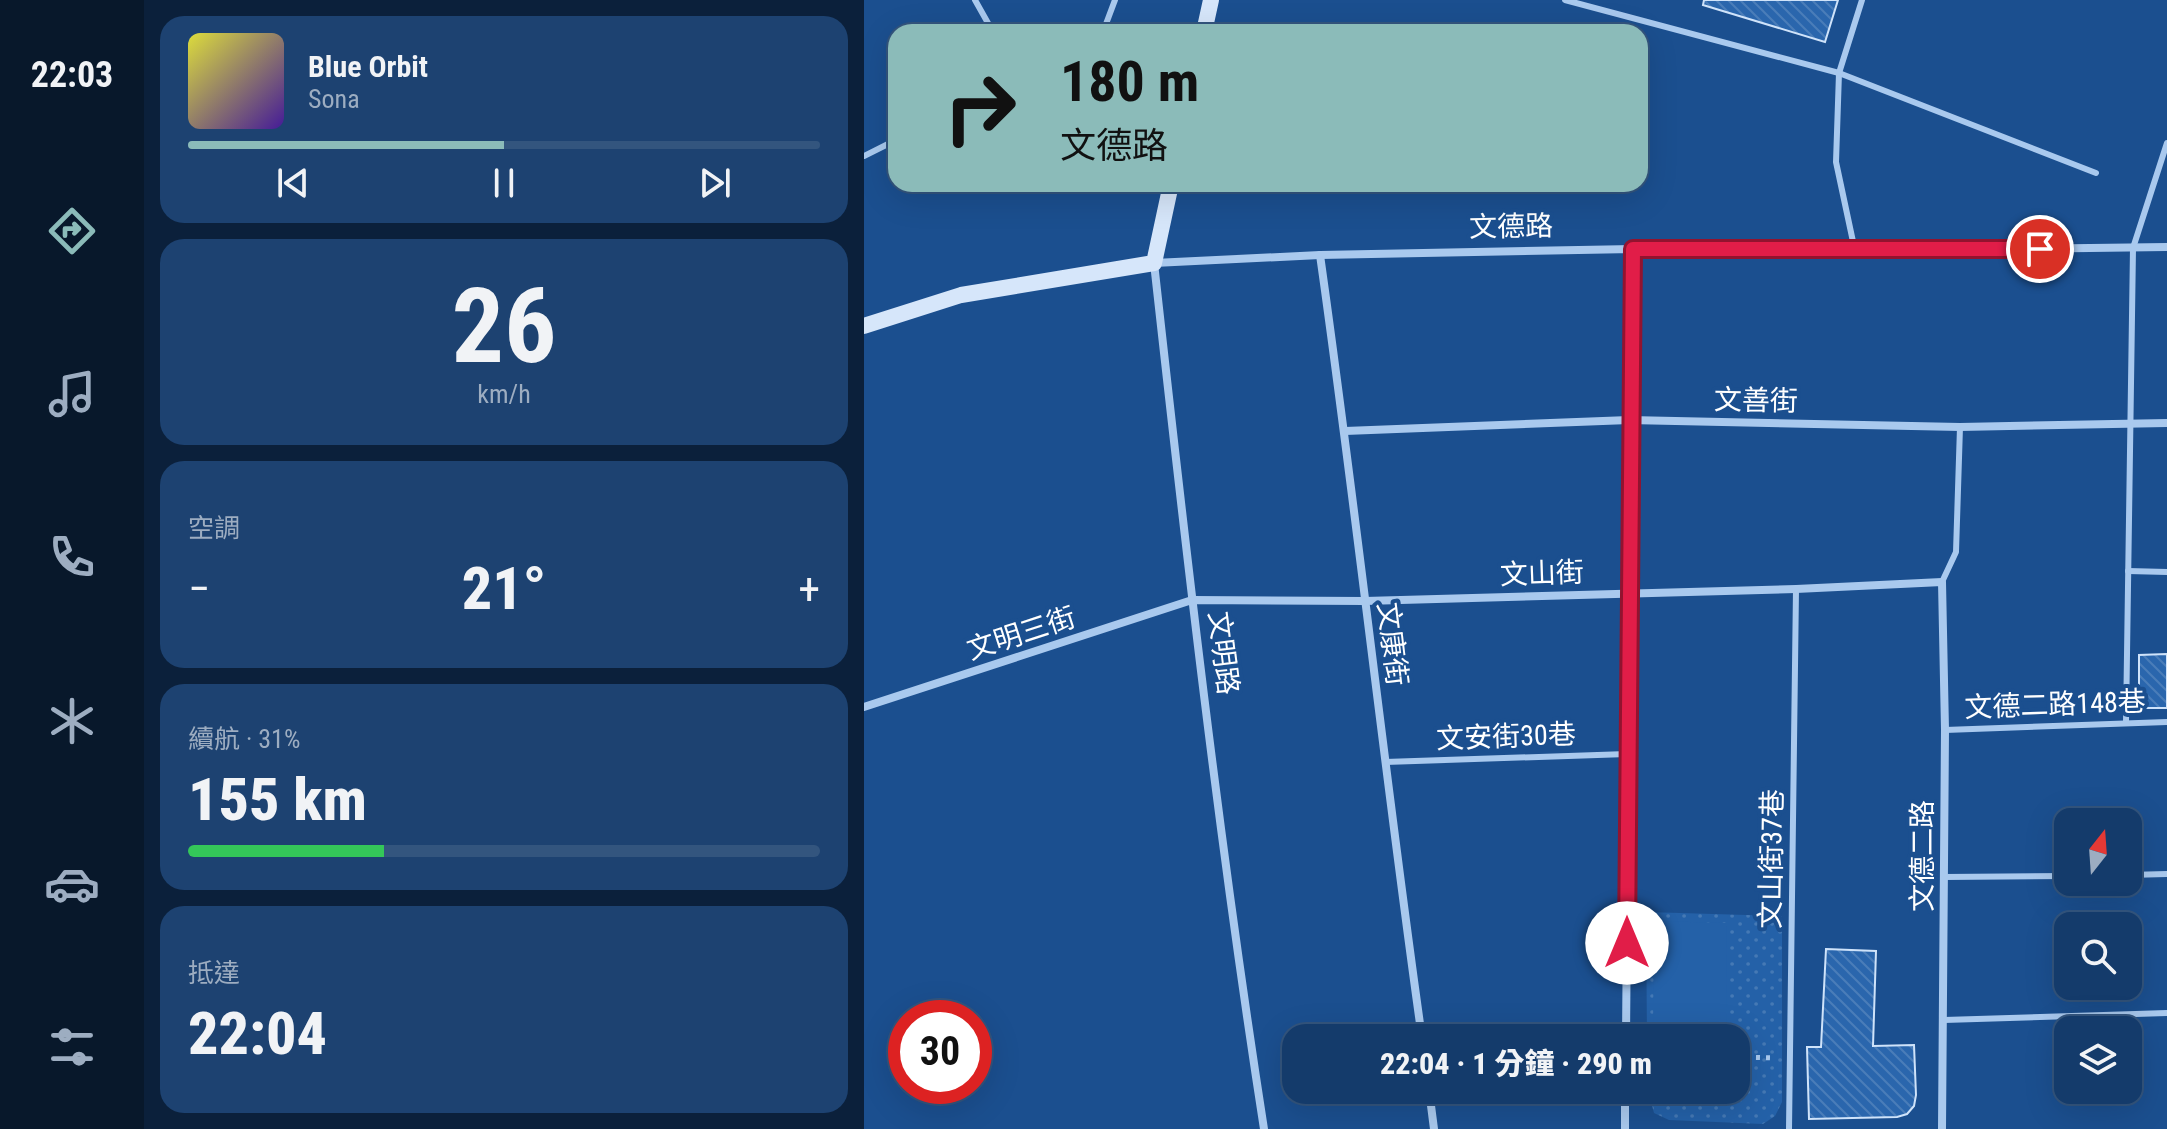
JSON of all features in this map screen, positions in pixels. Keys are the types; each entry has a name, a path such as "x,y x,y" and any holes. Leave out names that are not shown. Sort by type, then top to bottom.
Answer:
{"street":[{"path":"1206,24 1211,0"},
{"name":"文明路","path":"1169,192 1154,263 1235,942 1264,1129"},
{"name":"文德路","path":"864,326 961,295 1154,263 1320,255 1633,249 1855,251 2167,247"},
{"path":"1626,1024 1629,420 1633,249"},
{"name":"文康街","path":"1320,255 1420,1024"},
{"name":"文善街","path":"1345,431 1629,420 1960,427 2167,423"},
{"name":"文山街","path":"1192,600 1365,601 1942,582"},
{"name":"文德二路","path":"1942,582 1945,730 1942,1129"},
{"name":"文明三街","path":"864,707 1192,600"},
{"path":"1431,1104 1434,1129"},
{"path":"1625,1104 1625,1129"}],"lane":[{"path":"975,0 988,24"},
{"path":"1106,24 1115,0"},
{"path":"1565,0 1839,73 2096,173"},
{"path":"1855,251 1836,162 1839,73 1862,0"},
{"path":"2126,722 2133,248 2167,143"},
{"path":"864,156 888,144"},
{"path":"1942,582 1956,552 1960,427"},
{"path":"2128,571 2167,572"},
{"name":"文山街37巷","path":"1789,1129 1796,589"},
{"name":"文德二路148巷","path":"1945,730 2167,722"},
{"name":"文安街30巷","path":"1385,762 1627,754"},
{"path":"2142,875 2167,874"},
{"path":"1944,877 2054,876"},
{"path":"1944,1020 2167,1013"}],"path":[{"path":"1750,1057 1791,1061"}],"shaded area":[{"path":"1646,912 1782,916 1782,1102 1775,1116 1763,1124 1669,1120 1654,1113 1652,1104 1750,1104 1750,1024 1647,1024"},
{"path":"1654,921 1726,923 1727,1024 1653,1024"}],"building":[{"path":"1704,0 1838,0 1825,42 1703,5"},
{"path":"2167,654 2167,708 2139,708 2139,655"},
{"path":"1826,949 1876,951 1873,1046 1914,1045 1916,1095 1914,1106 1907,1114 1897,1117 1809,1119 1807,1047 1821,1047"}],"route":[{"path":"1627,943 1629,420 1633,249 2040,249"}]}
